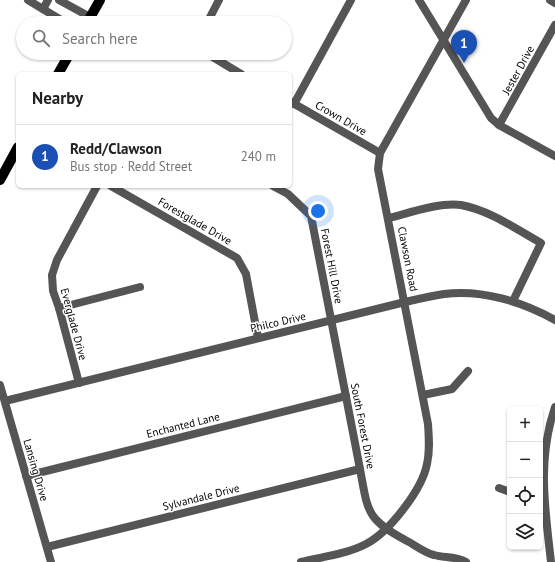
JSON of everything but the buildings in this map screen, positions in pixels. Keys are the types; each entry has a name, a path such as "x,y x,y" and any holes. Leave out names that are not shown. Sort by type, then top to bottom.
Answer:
{"main road":[{"path":"91,16 100,0"},
{"path":"62,72 67,60"},
{"path":"0,180 16,151"}],"street":[{"path":"28,0 54,16"},
{"path":"43,9 48,0"},
{"path":"59,0 83,16"},
{"path":"211,16 219,0"},
{"path":"292,103 352,0"},
{"path":"419,0 491,118 500,125 555,156"},
{"name":"Clawson Road","path":"301,562 327,559 361,546 386,530 413,496 427,465 430,446 428,424 389,218 378,169 380,153 466,0"},
{"path":"550,0 555,3"},
{"name":"Jester Drive","path":"500,125 555,25"},
{"path":"218,60 238,72"},
{"name":"Crown Drive","path":"292,103 380,153"},
{"name":"Everglade Drive","path":"79,383 53,291 52,275 57,260 96,188"},
{"name":"Forestglade Drive","path":"114,188 237,258 246,274 258,338"},
{"name":"Forest Hill Drive","path":"278,188 288,194 311,216 332,321"},
{"path":"389,218 442,206 460,205 484,212 541,243 513,301"},
{"path":"59,308 140,287"},
{"name":"Philco Drive","path":"5,401 405,302 445,294 464,293 498,297 513,301 555,320"},
{"name":"South Forest Drive","path":"332,321 367,505 372,516 386,530 433,555 458,558 466,562"},
{"path":"423,395 452,389 468,371"},
{"name":"Lansing Drive","path":"0,385 51,562"},
{"name":"Enchanted Lane","path":"26,476 346,396"},
{"path":"543,478 549,428 555,407"},
{"name":"Sylvandale Drive","path":"47,547 360,469"},
{"path":"499,488 507,491"},
{"path":"543,508 551,562"}],"place":[{"name":"Redd/Clawson","path":"464,63"}]}
